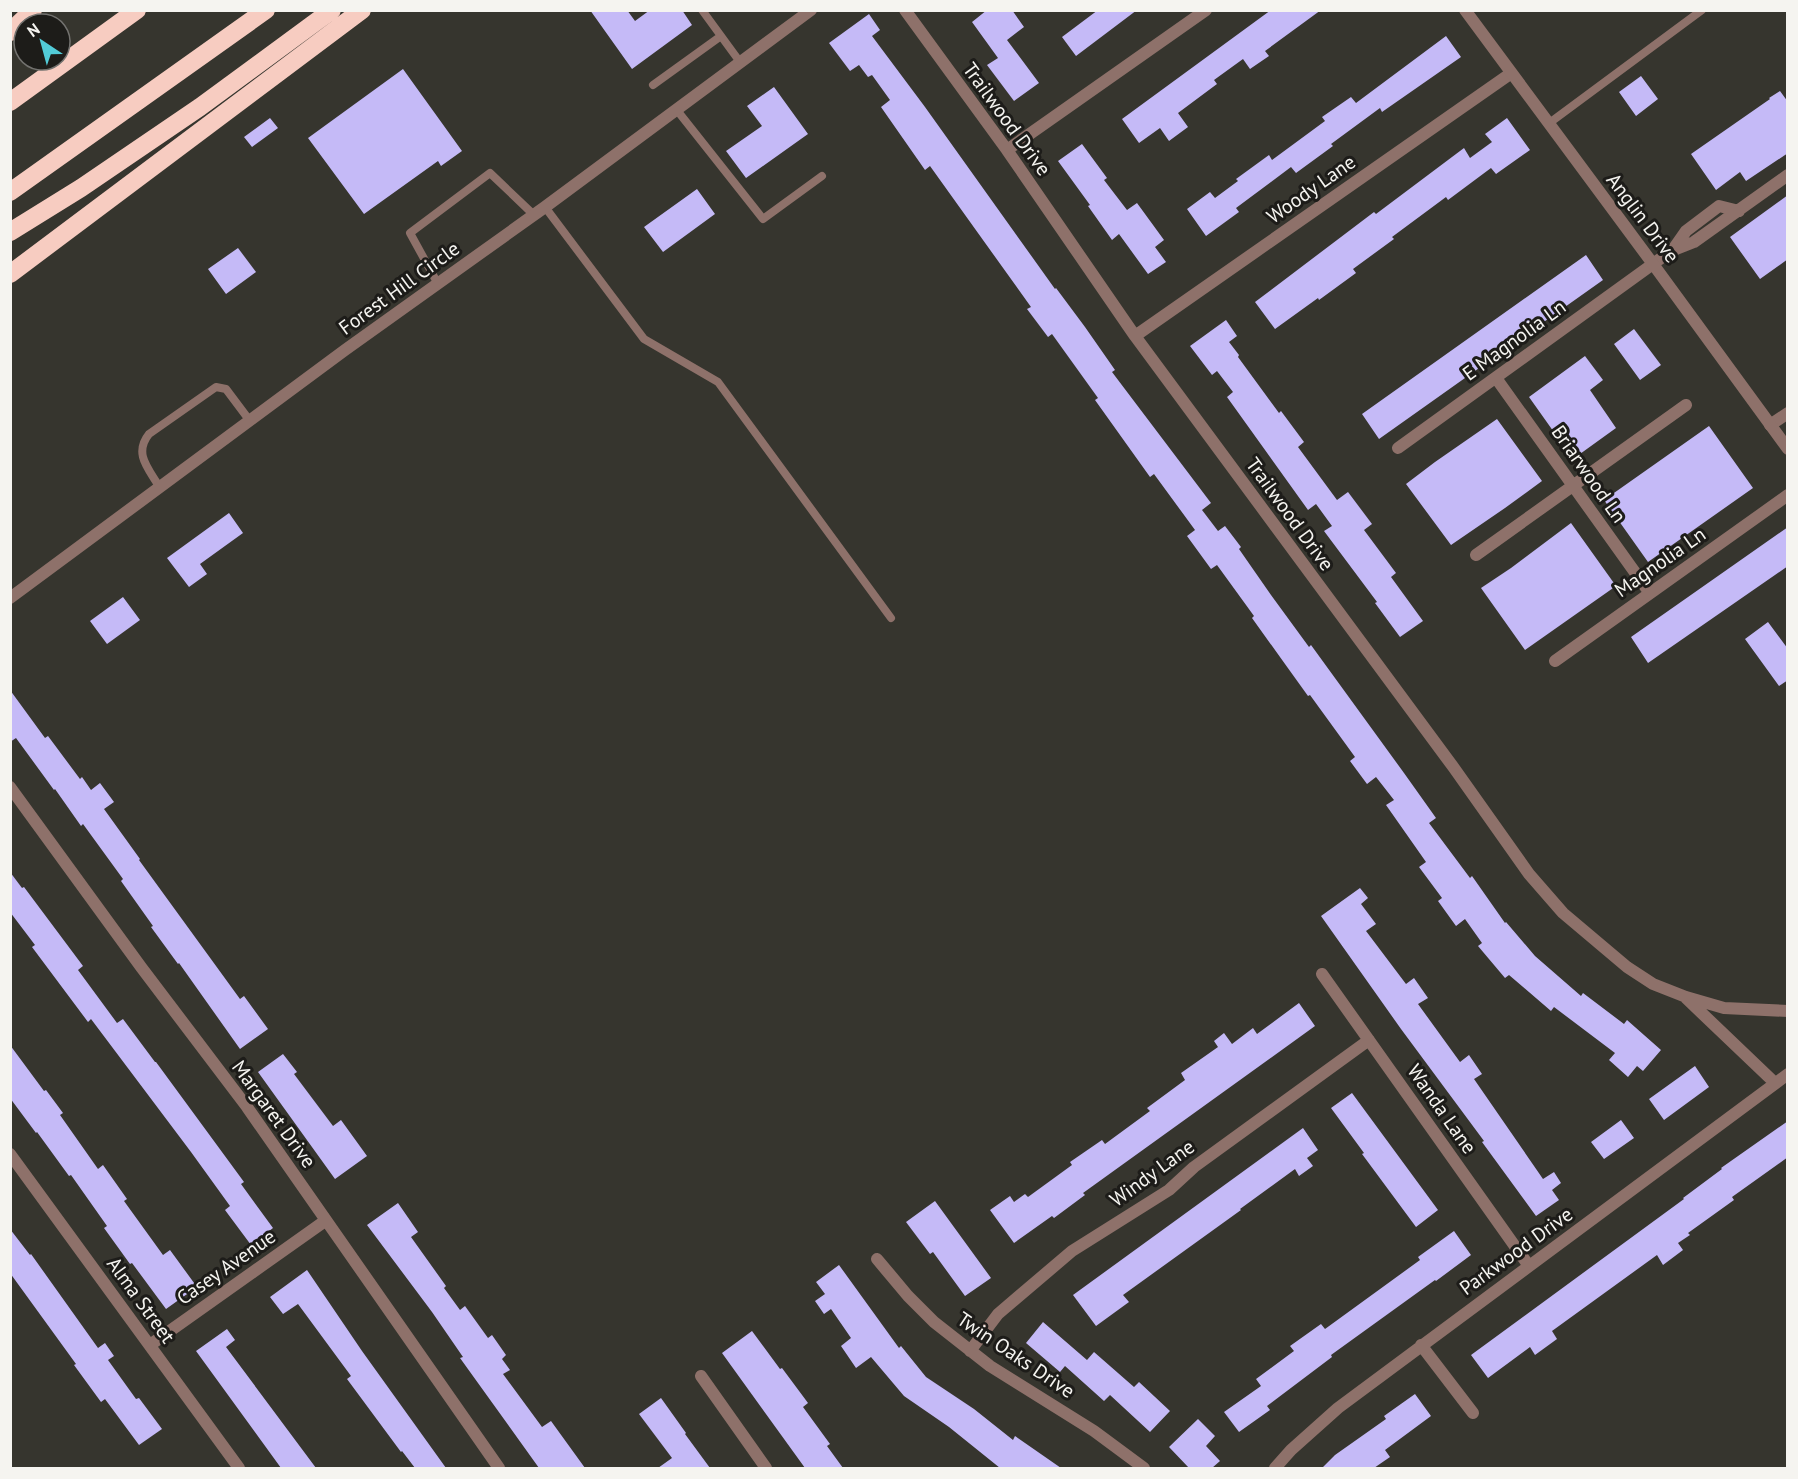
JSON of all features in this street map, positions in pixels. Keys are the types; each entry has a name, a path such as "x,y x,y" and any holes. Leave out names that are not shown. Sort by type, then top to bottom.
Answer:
{"highway":[{"path":"10,32 33,10"},
{"path":"10,102 137,10"},
{"path":"10,192 266,10"},
{"path":"10,232 81,188 200,107 332,10"},
{"path":"10,274 362,10"}],"street":[{"name":"Forest Hill Circle","path":"10,598 811,10"},
{"name":"Trailwood Drive","path":"905,10 1007,150 1135,336 1454,768 1529,874 1563,913 1628,967 1653,984 1686,998 1724,1008 1788,1011"},
{"path":"1007,150 1206,10"},
{"name":"Anglin Drive","path":"1465,10 1788,449"},
{"name":"Woody Lane","path":"1135,336 1510,74"},
{"name":"E Magnolia Ln","path":"1398,448 1671,251 1694,242 1788,175"},
{"name":"Briarwood Ln","path":"1496,378 1649,592"},
{"path":"1476,555 1686,405"},
{"path":"1770,426 1788,413"},
{"name":"Magnolia Ln","path":"1555,661 1788,495"},
{"name":"Margaret Drive","path":"10,787 141,967 247,1107 499,1468"},
{"name":"Wanda Lane","path":"1322,974 1529,1266"},
{"name":"Trailwood Drive","path":"1686,998 1775,1083"},
{"name":"Windy Lane","path":"970,1351 998,1314 1072,1251 1169,1190 1194,1167 1369,1040"},
{"name":"Parkwood Drive","path":"1275,1468 1291,1450 1338,1408 1788,1074"},
{"name":"Alma Street","path":"10,1154 239,1468"},
{"name":"Casey Avenue","path":"150,1345 325,1221"},
{"name":"Twin Oaks Drive","path":"877,1259 908,1296 934,1322 970,1351 1094,1431 1144,1468"},
{"path":"1421,1345 1473,1413"},
{"path":"701,1376 766,1468"}],"lane":[{"path":"702,10 740,62"},
{"path":"1548,124 1702,10"},
{"path":"653,84 721,36"},
{"path":"676,109 763,219 822,176"},
{"path":"438,284 410,233 490,173 534,215"},
{"path":"545,207 644,339 718,382 891,618"},
{"path":"160,488 142,457 142,444 149,434 216,387 226,389 250,421"}],"building":[{"path":"590,10 627,10 635,21 650,10 682,10 692,25 632,69"},
{"path":"987,10 1012,10 1024,27 1007,40 1039,83 1014,101 987,65 998,58 972,22"},
{"path":"1098,10 1137,10 1076,56 1062,37"},
{"path":"1271,10 1321,10 1265,51 1269,56 1250,69 1243,59 1214,80 1217,84 1178,113 1188,127 1169,141 1160,128 1139,143 1122,119"},
{"path":"869,14 880,30 872,36 1085,327 1115,370 1112,372 1211,503 1202,510 1218,531 1225,526 1241,547 1239,549 1271,595 1309,647 1311,645 1436,818 1429,823 1470,878 1472,876 1505,923 1535,956 1581,996 1583,993 1624,1024 1627,1020 1661,1050 1643,1071 1637,1066 1628,1077 1609,1060 1615,1053 1554,1007 1551,1011 1509,975 1505,978 1478,946 1482,943 1465,919 1456,926 1438,901 1442,898 1419,867 1426,862 1386,805 1394,800 1376,777 1367,784 1350,761 1355,757 1285,664 1217,565 1211,569 1187,536 1195,530 1154,474 1150,477 1095,400 1098,398 1052,334 1048,337 1027,309 1031,307 930,166 925,170 881,107 890,100 872,75 868,77 859,65 850,71 829,43"},
{"path":"1446,36 1461,57 1382,112 1380,108 1296,173 1291,167 1236,208 1239,212 1206,236 1187,209 1210,192 1215,198 1269,155 1272,160 1325,121 1322,117 1351,97 1356,103"},
{"path":"403,69 462,151 441,166 438,161 364,214 308,138"},
{"path":"1641,76 1658,99 1636,116 1619,92"},
{"path":"774,87 808,134 746,178 726,151 762,126 747,106"},
{"path":"1780,91 1788,102 1788,153 1746,181 1740,172 1716,190 1691,154"},
{"path":"270,118 278,128 252,147 244,137"},
{"path":"1507,118 1530,150 1496,174 1491,168 1448,200 1446,197 1353,269 1356,273 1275,329 1255,302 1374,212 1376,214 1464,148 1470,158 1492,142 1485,134"},
{"path":"1082,144 1107,178 1104,180 1127,210 1137,203 1164,240 1155,247 1166,262 1148,274 1119,234 1112,240 1058,161"},
{"path":"697,189 715,214 663,252 644,227"},
{"path":"1788,195 1788,259 1760,279 1730,237"},
{"path":"238,248 256,272 226,294 208,269"},
{"path":"1586,255 1603,280 1379,439 1362,414"},
{"path":"1226,320 1237,336 1229,342 1279,413 1281,411 1304,442 1298,447 1337,500 1348,492 1372,524 1364,530 1396,573 1391,577 1423,621 1400,637 1324,531 1332,526 1316,504 1308,510 1227,397 1233,392 1217,371 1212,375 1190,346"},
{"path":"1634,329 1661,365 1640,380 1614,344"},
{"path":"1585,356 1603,380 1590,390 1616,428 1573,459 1529,397"},
{"path":"1497,419 1542,481 1451,545 1406,484"},
{"path":"1709,426 1753,488 1648,562 1604,500"},
{"path":"229,513 243,533 200,564 207,574 189,587 167,558"},
{"path":"1571,523 1616,586 1525,650 1481,588"},
{"path":"1788,527 1788,566 1648,663 1631,637"},
{"path":"123,597 140,620 107,644 90,621"},
{"path":"1768,622 1788,649 1788,680 1779,686 1745,639"},
{"path":"10,690 45,738 48,736 80,779 82,777 91,790 100,783 114,802 104,809 240,999 244,996 268,1029 240,1049 151,927 153,926 121,881 123,879 83,824 81,826 16,738 10,742"},
{"path":"10,872 22,888 24,887 83,966 78,970 117,1023 123,1019 244,1182 241,1184 273,1228 251,1245 225,1210 230,1206 191,1152 91,1019 88,1022 32,947 35,945 10,912"},
{"path":"1360,888 1368,898 1361,904 1376,924 1366,931 1406,984 1414,978 1428,998 1418,1004 1460,1062 1469,1055 1482,1074 1474,1079 1543,1179 1554,1172 1561,1183 1552,1190 1559,1200 1536,1216 1321,916"},
{"path":"1299,1003 1315,1026 1083,1193 1085,1195 1054,1218 1052,1216 1014,1243 990,1210 1010,1196 1014,1202 1025,1194 1028,1197 1072,1165 1070,1162 1102,1140 1105,1144 1150,1111 1147,1108 1185,1080 1181,1073 1218,1047 1214,1041 1224,1033 1232,1044 1253,1028 1257,1034"},
{"path":"10,1045 63,1113 60,1115 98,1169 103,1165 127,1199 124,1201 163,1255 170,1250 197,1287 166,1309 104,1228 107,1226 71,1175 69,1176 10,1098"},
{"path":"283,1054 297,1072 294,1074 333,1126 341,1120 367,1156 335,1179 258,1072"},
{"path":"1695,1066 1709,1087 1664,1120 1649,1099"},
{"path":"1352,1093 1438,1210 1416,1227 1331,1108"},
{"path":"1621,1120 1634,1138 1604,1159 1591,1142"},
{"path":"1788,1121 1788,1157 1732,1197 1734,1200 1688,1233 1690,1235 1678,1243 1683,1250 1663,1265 1657,1255 1552,1331 1557,1339 1535,1355 1530,1347 1488,1378 1471,1355 1684,1199 1721,1168"},
{"path":"1303,1128 1318,1150 1307,1158 1313,1166 1299,1176 1295,1169 1123,1295 1129,1302 1096,1326 1073,1295"},
{"path":"935,1201 991,1278 965,1296 933,1252 930,1254 906,1222"},
{"path":"398,1203 418,1232 411,1237 446,1286 444,1288 460,1310 465,1306 488,1338 492,1335 506,1355 502,1359 510,1370 503,1374 542,1427 551,1421 585,1468 539,1468 460,1358 463,1357 432,1312 367,1225"},
{"path":"10,1229 31,1254 98,1348 105,1343 114,1356 108,1360 136,1399 139,1398 162,1429 139,1445 105,1399 101,1402 10,1273"},
{"path":"1454,1231 1471,1255 1331,1355 1332,1357 1267,1406 1270,1410 1239,1432 1224,1412 1261,1386 1256,1379 1294,1351 1290,1346 1321,1324 1325,1329 1420,1260 1418,1257"},
{"path":"839,1265 899,1348 901,1346 926,1377 974,1409 1013,1440 1015,1436 1061,1468 1000,1468 949,1427 904,1396 871,1357 856,1368 841,1346 851,1338 831,1309 824,1314 815,1301 825,1294 816,1282"},
{"path":"307,1270 446,1468 415,1468 347,1379 351,1376 298,1304 283,1314 270,1297"},
{"path":"1043,1322 1087,1360 1094,1352 1134,1387 1139,1382 1170,1411 1150,1432 1110,1395 1104,1401 1065,1366 1060,1372 1026,1343"},
{"path":"227,1329 235,1340 226,1347 316,1468 281,1468 196,1351"},
{"path":"752,1331 808,1403 803,1407 830,1444 827,1446 843,1468 805,1468 722,1353"},
{"path":"1415,1394 1431,1416 1385,1450 1390,1457 1374,1468 1322,1468 1335,1455 1386,1419 1384,1416"},
{"path":"661,1398 710,1468 658,1468 672,1458 639,1414"},
{"path":"1198,1419 1215,1436 1206,1446 1220,1461 1212,1468 1189,1468 1169,1447"}]}
